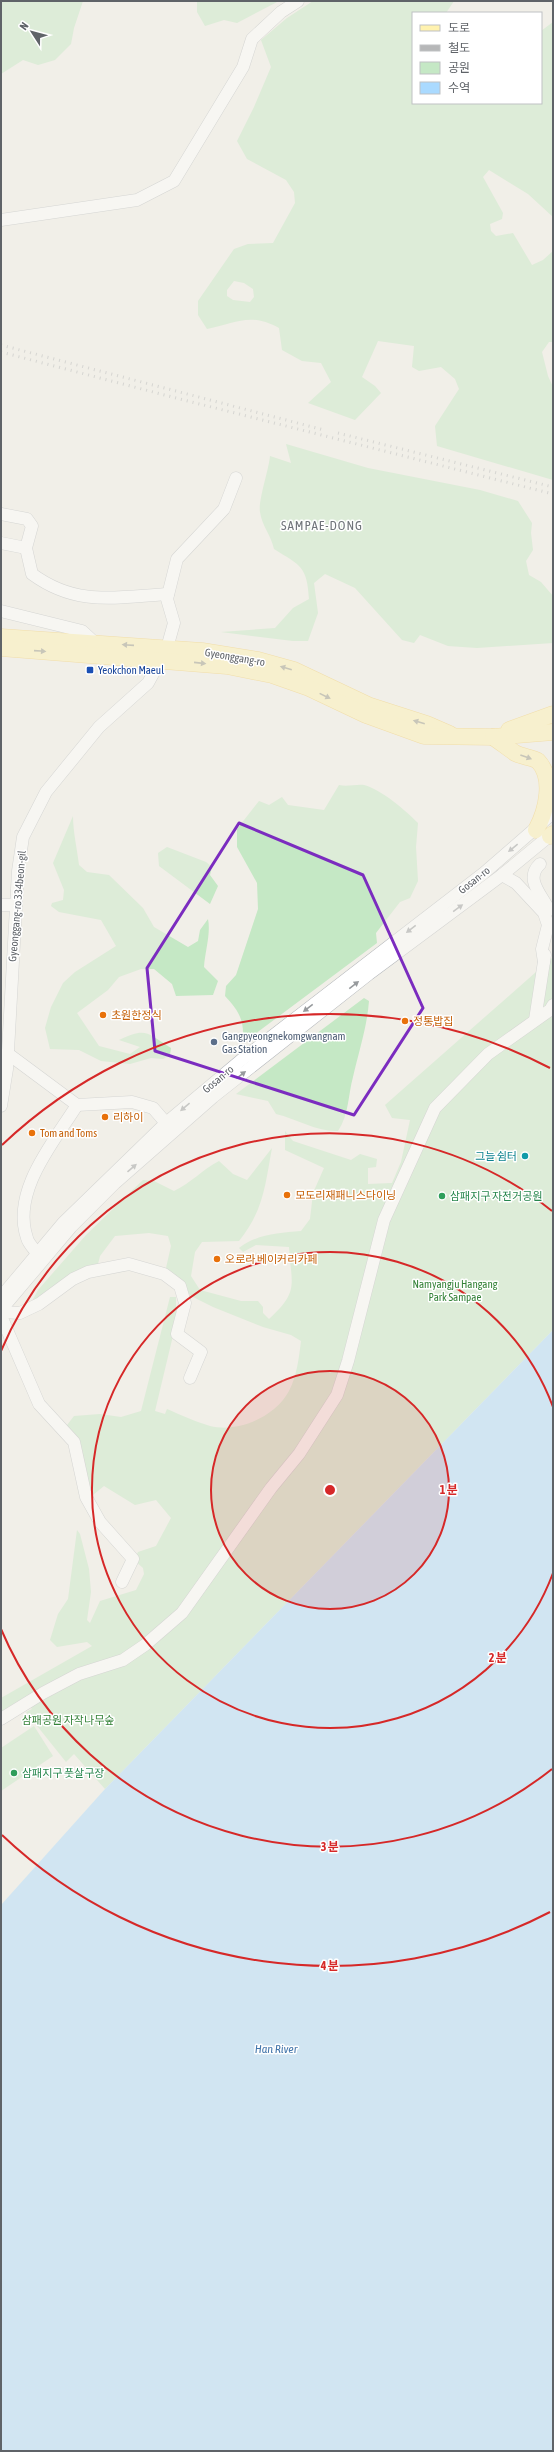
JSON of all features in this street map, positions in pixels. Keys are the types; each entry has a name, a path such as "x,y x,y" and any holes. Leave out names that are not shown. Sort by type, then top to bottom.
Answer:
{"main road":[{"name":"Gyeonggang-ro","path":"1,637 95,643 164,654"},
{"name":"Gyeonggang-ro","path":"1,648 164,654 258,660 294,670 368,705 427,724 455,737 493,737 553,732"},
{"path":"493,737 553,714"},
{"path":"493,737 517,753 539,762 551,774 553,788 547,809 548,833"}],"street":[{"path":"1,220 138,200 174,181 243,67 252,38 281,12 298,1"},
{"path":"1,514 27,519 32,526 26,548 32,574 43,582 75,596 94,599 168,594 177,560 224,509 236,478"},
{"path":"1,543 26,548"},
{"name":"Gyeonggang-ro 334beon-gil","path":"1,1106 6,1076 7,1053 5,1016 23,837 46,792 99,727 148,683 164,654 174,623 167,598 168,594"},
{"path":"1,612 82,631 95,643"},
{"name":"Gosan-ro","path":"1,1311 71,1227 109,1188 207,1102 369,974 502,875 548,833 553,813"},
{"name":"Gosan-ro","path":"1,1297 68,1217 166,1122 240,1061 548,833"},
{"path":"540,864 535,869 532,877 537,890 553,919"},
{"path":"502,875 516,883 544,913 548,925 542,949 544,962"},
{"path":"1,905 16,905"},
{"path":"535,1020 544,962 553,927"},
{"path":"1,1720 43,1693 79,1674 123,1660 145,1645 182,1613 271,1488 299,1454 337,1396 348,1361 384,1220 435,1108 488,1054 550,1010 553,1005"},
{"path":"7,1053 77,1105 132,1102 153,1108 166,1122"},
{"path":"38,1253 27,1239 23,1204 41,1163 77,1105"},
{"path":"1,1311 20,1313 39,1304 73,1279 88,1272 129,1264 164,1274 180,1286 185,1304 177,1334 201,1352 190,1378"},
{"path":"1,1316 39,1404 47,1415 74,1442 86,1497 100,1522 133,1559 122,1582"}],"highlighted area":[{"path":"239,823 363,875 423,1008 354,1115 155,1051 147,968"}],"green space":[{"path":"1,1 83,1 74,28 71,44 55,60 38,65 23,60 1,74"},
{"path":"197,1 279,1 237,23 224,20 205,26 197,12"},
{"path":"313,1 454,1 447,12 412,12 412,104 542,104 542,30 553,22 553,217 528,194 489,170 483,177 503,213 502,219 490,224 491,231 496,236 513,233 532,265 543,260 553,251 553,342 549,342 542,352 548,376 553,387 553,480 437,446 435,426 459,389 455,379 441,367 419,371 412,367 414,346 378,341 362,377 375,386 381,393 355,420 308,403 331,382 321,363 302,361 282,350 279,328 269,323 260,321 243,320 207,329 198,315 198,301 234,249 248,244 273,243 295,203 294,192 286,180 247,159 237,141 254,107 271,67 261,40 287,18","holes":["234,281 244,283 253,289 254,297 250,302 233,300 227,296 227,290"]},
{"path":"286,444 368,468 480,490 518,501 532,523 531,533 533,550 526,561 529,575 541,582 553,596 553,643 477,648 448,646 420,635 414,643 402,640 355,588 325,574 314,583 318,613 308,641 293,641 221,632 275,628 293,608 309,599 304,573 301,568 291,559 274,549 260,512 270,456 291,463"},
{"path":"339,785 364,785 378,791 407,812 418,823 416,847 418,881 410,898 400,902 376,933 377,943 251,1037 243,1038 242,1025 239,1015 225,996 226,986 236,975 258,909 257,883 237,847 237,829 259,801 269,805 282,797 288,805 324,810"},
{"path":"73,816 79,865 87,872 109,875 143,908 154,927 188,947 198,941 200,930 208,919 208,936 204,967 218,981 213,995 176,996 172,984 154,969 141,969 119,977 108,990 77,1013 99,1046 130,1054 140,1047 119,1040 141,1033 151,1035 171,1048 170,1055 163,1059 151,1058 130,1064 101,1061 79,1050 50,1049 45,1028 51,1007 63,983 75,972 116,946 101,920 59,912 51,906 52,903 63,900 64,890 53,863"},
{"path":"167,847 206,862 212,867 210,875 218,886 210,904 159,866 158,853"},
{"name":"Namyangju Hangang Park Sampae","path":"553,957 553,1330 105,1789 74,1754 66,1762 26,1712 32,1709 24,1700 1,1713 1,1698 92,1646 87,1642 57,1647 50,1640 58,1614 68,1599 77,1530 80,1534 89,1569 91,1592 87,1620 90,1623 100,1601 136,1590 144,1574 143,1568 134,1560 138,1552 156,1546 171,1518 156,1500 135,1505 104,1486 88,1499 64,1429 74,1416 100,1414 121,1417 141,1411 170,1297 176,1297 176,1323 155,1411 165,1414 167,1409 210,1426 221,1428 244,1425 255,1421 275,1408 289,1391 296,1373 301,1341 291,1335 263,1327 213,1307 191,1296 177,1280 161,1270 166,1268 171,1246 168,1236 149,1233 115,1236 100,1256 97,1268 32,1301 38,1290 86,1235 143,1180 154,1181 174,1191 219,1161 233,1174 247,1180 272,1148 265,1186 259,1208 254,1219 239,1241 202,1242 195,1252 191,1276 200,1290 241,1301 258,1301 263,1307 263,1313 269,1319 279,1309 289,1294 292,1279 289,1247 256,1245 243,1252 239,1248 246,1243 261,1237 301,1231 310,1219 313,1193 324,1168 285,1150 285,1131 293,1141 351,1160 360,1154 377,1159 376,1167 368,1168 368,1184 392,1183 401,1162 410,1120 392,1118 385,1105"},
{"path":"364,998 369,1001 366,1020 346,1112 342,1125 338,1131 322,1129 276,1114 268,1101 236,1094"},
{"name":"삼패지구 풋살구장","path":"34,1726 53,1756 1,1791 1,1748"}],"water":[{"name":"Han River","path":"553,1330 553,2451 1,2451 1,1905 105,1789"}],"railway":[{"path":"1,345 324,430"},
{"path":"1,352 553,494"},
{"path":"338,433 553,487"}],"place":[{"name":"Yeokchon Maeul","path":"90,670"},
{"name":"초원한정식","path":"103,1015"},
{"name":"정통밥집","path":"405,1021"},
{"name":"Gangpyeongnekomgwangnam Gas Station","path":"214,1042"},
{"name":"리하이","path":"105,1117"},
{"name":"Tom and Toms","path":"32,1133"},
{"name":"그늘 쉼터","path":"525,1156"},
{"name":"모도리재패니스다이닝","path":"287,1195"},
{"name":"삼패지구 자전거공원","path":"442,1196"},
{"name":"오로라 베이커리카페","path":"217,1259"},
{"name":"삼패지구 풋살구장","path":"14,1773"}],"district":[{"name":"SAMPAE-DONG","path":"322,525"}],"park label":[{"name":"삼패공원 자작나무숲","path":"68,1720"}]}
